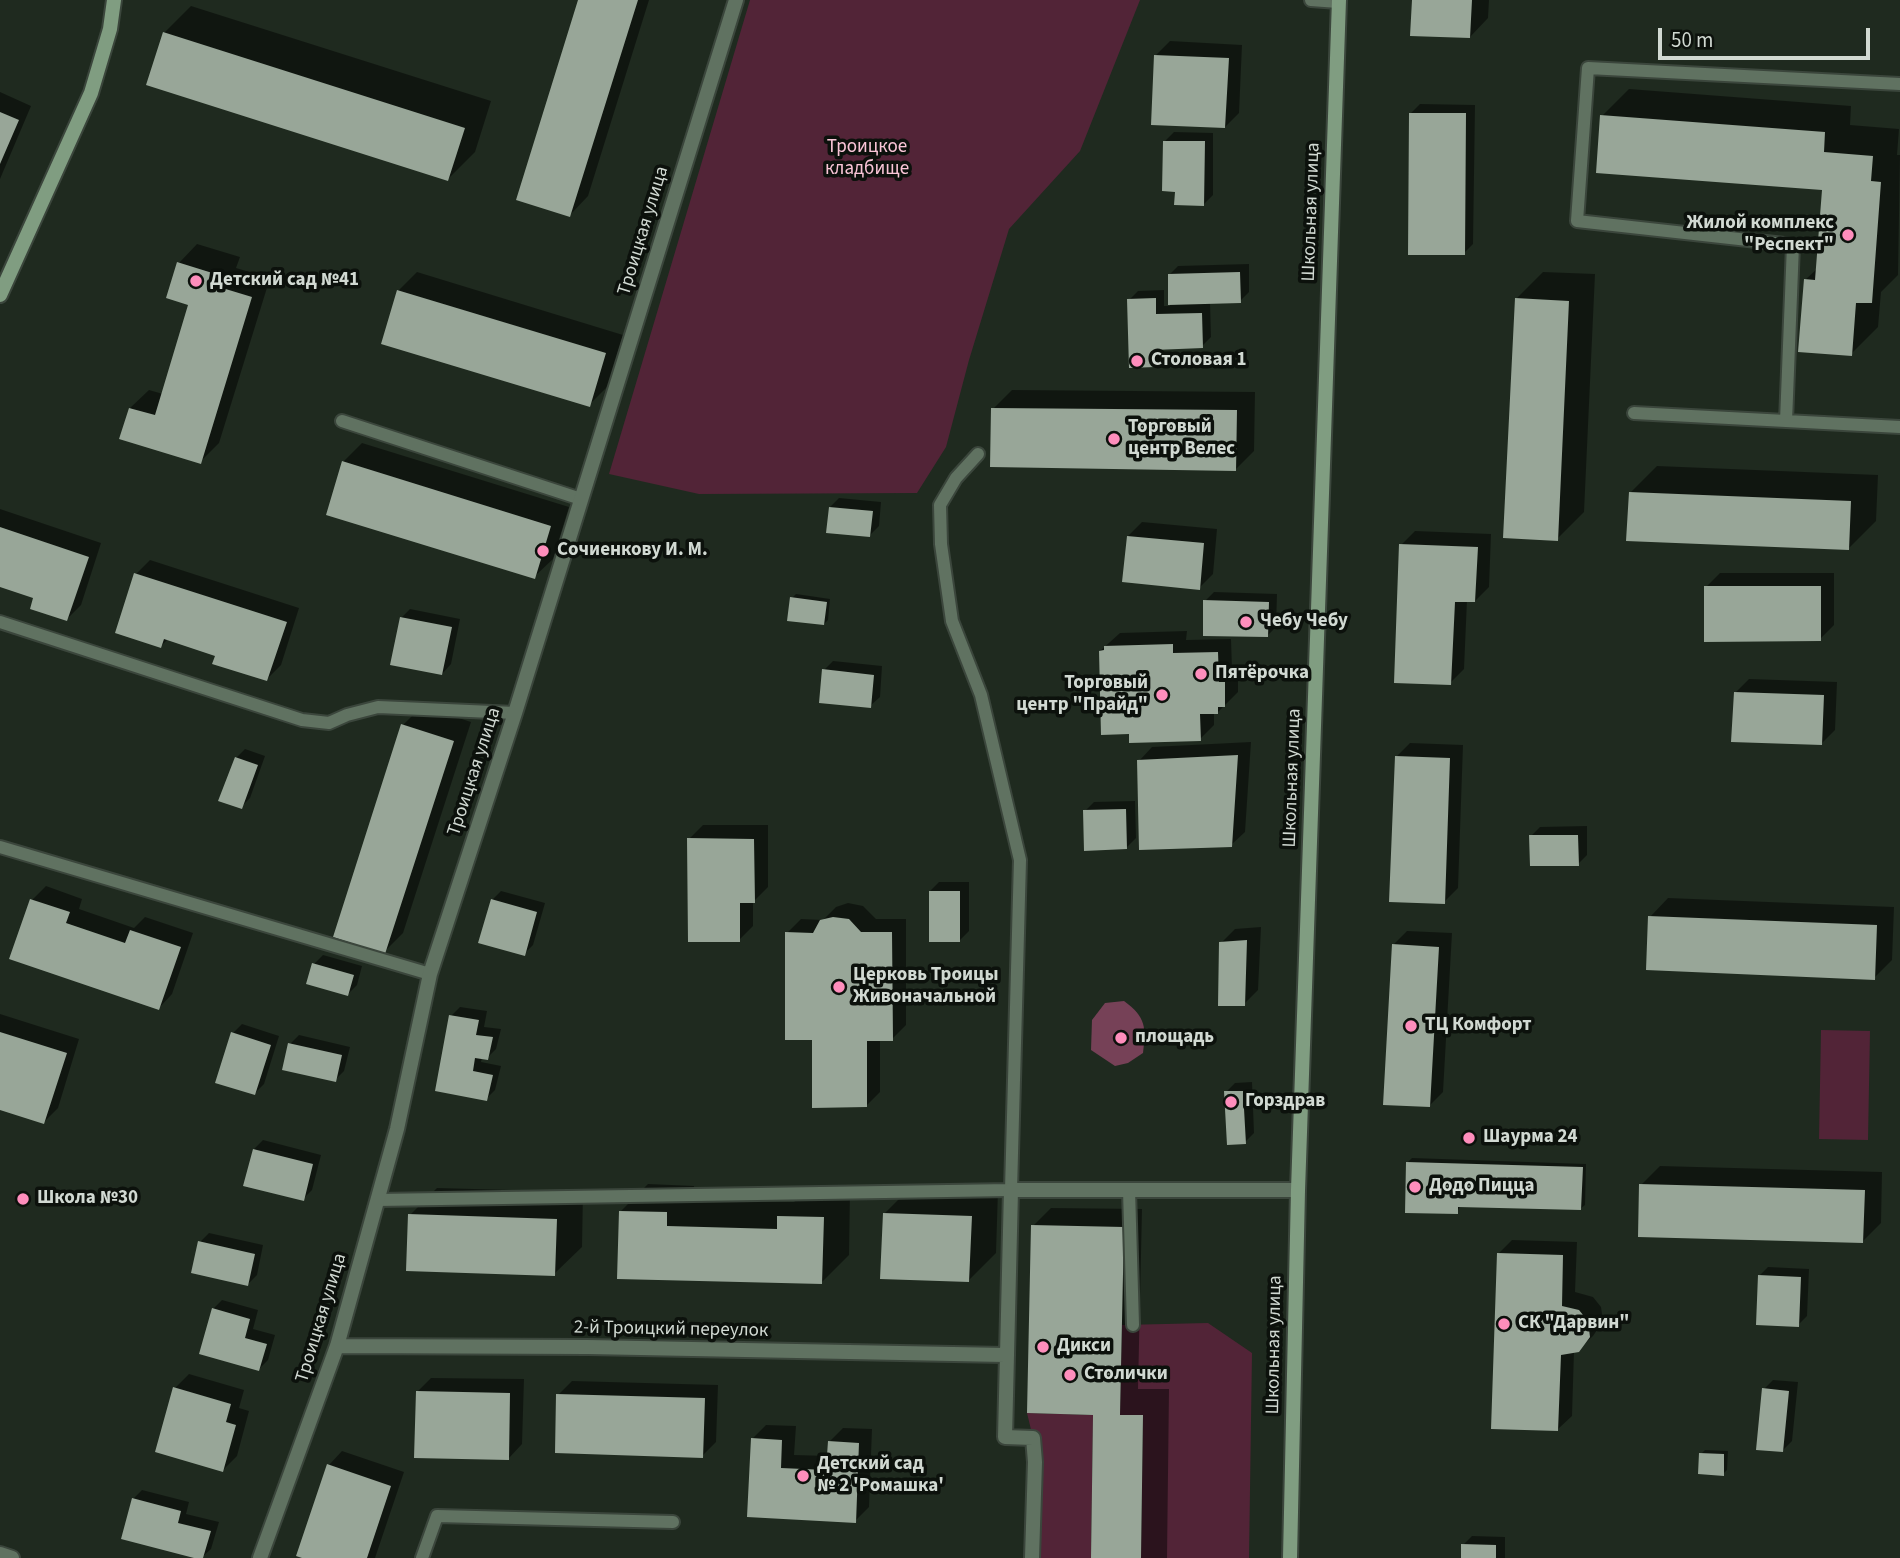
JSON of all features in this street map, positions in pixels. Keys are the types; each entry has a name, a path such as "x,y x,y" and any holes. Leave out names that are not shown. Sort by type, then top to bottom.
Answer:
{"main road":[{"path":"0,295 91,93 110,29 114,0"},
{"name":"Школьная улица","path":"1290,1558 1298,1190 1338,1"}],"street":[{"name":"Троицкая улица","path":"260,1558 337,1346 397,1129 429,974 515,713 736,0"},
{"path":"1032,1558 1035,1462 1033,1438 1005,1437 1010,1190 1298,1190"},
{"name":"2-й Троицкий переулок","path":"337,1346 589,1347 1005,1355"}],"lane":[{"path":"1311,0 1338,1"},
{"path":"1786,421 1793,244 1577,221 1588,68 1900,84"},
{"path":"1634,413 1900,427"},
{"path":"342,421 581,499"},
{"path":"377,1200 1010,1190 1020,860 981,695 952,621 941,544 940,505 956,478 978,454"},
{"path":"0,622 302,720 329,723 378,707 515,713"},
{"path":"0,848 429,974"},
{"path":"1129,1190 1133,1325"},
{"path":"422,1558 437,1516 673,1521"}],"green space":[{"name":"Троицкое кладбище","path":"750,0 1140,0 1080,151 1009,229 946,447 917,493 699,494 609,474"},
{"path":"1821,1030 1870,1031 1868,1140 1819,1139"},
{"path":"1208,1323 1252,1353 1249,1558 1141,1558 1143,1415 1120,1415 1122,1325"},
{"path":"1027,1413 1093,1415 1091,1558 1032,1558 1033,1438"}],"shaded area":[{"path":"1124,1001 1137,1012 1143,1023 1143,1053 1128,1063 1115,1066 1091,1050 1092,1020 1105,1003"}],"building":[{"path":"578,0 638,0 570,217 516,200"},
{"path":"1412,0 1472,0 1470,38 1410,36"},
{"path":"163,32 465,128 448,181 146,85"},
{"path":"1154,55 1229,58 1225,128 1151,125"},
{"path":"0,112 19,120 0,164"},
{"path":"1409,113 1466,113 1465,255 1408,255"},
{"name":"Жилой комплекс \"Респект\"","path":"1600,115 1825,132 1824,152 1873,156 1871,181 1881,182 1872,303 1856,303 1852,356 1798,352 1804,279 1815,280 1822,190 1596,173"},
{"path":"1163,141 1205,141 1204,206 1174,205 1175,192 1162,191"},
{"path":"177,262 222,276 219,287 252,297 201,464 119,439 129,408 155,415 188,305 166,298"},
{"path":"1240,272 1241,303 1168,305 1168,274"},
{"path":"397,290 606,353 590,407 381,344"},
{"path":"1156,298 1156,314 1202,313 1203,348 1154,350 1155,367 1129,368 1127,299"},
{"path":"1515,298 1569,301 1558,541 1503,538"},
{"name":"Торговый центр Велес","path":"991,408 1237,410 1236,471 990,467"},
{"path":"342,461 551,526 535,579 326,515"},
{"path":"1629,492 1851,501 1849,550 1626,541"},
{"path":"829,507 873,511 870,537 826,533"},
{"path":"0,527 89,557 67,621 30,609 33,598 0,587"},
{"path":"1127,536 1204,543 1200,590 1122,582"},
{"path":"1399,544 1478,547 1475,602 1455,602 1451,685 1394,683"},
{"path":"134,573 287,622 267,681 212,664 215,656 164,639 161,648 115,633"},
{"path":"1704,586 1821,586 1821,641 1704,642"},
{"path":"790,597 827,602 824,625 787,621"},
{"path":"1203,600 1269,602 1268,637 1203,636"},
{"path":"400,617 452,627 442,675 390,665"},
{"name":"Торговый центр \"Прайд\"","path":"1173,644 1173,653 1218,652 1219,682 1225,682 1225,707 1218,707 1218,714 1200,714 1201,741 1129,743 1129,734 1101,735 1099,651 1104,650 1104,646"},
{"path":"822,669 874,675 871,708 819,703"},
{"path":"1734,692 1824,695 1822,745 1731,742"},
{"path":"401,724 454,741 385,954 333,937"},
{"path":"1238,755 1232,847 1139,850 1137,760"},
{"path":"1395,756 1450,758 1445,904 1389,902"},
{"path":"235,757 258,765 242,809 218,801"},
{"path":"1126,809 1127,849 1084,851 1083,810"},
{"path":"1529,835 1578,835 1579,866 1530,866"},
{"path":"687,838 754,839 755,903 740,903 740,942 688,942"},
{"path":"929,891 960,891 960,942 929,942"},
{"path":"30,899 70,912 66,923 125,943 130,930 181,947 159,1010 9,959"},
{"path":"491,899 537,912 525,956 478,943"},
{"path":"1648,916 1877,925 1875,980 1646,970"},
{"name":"Церковь Троицы Живоначальной","path":"833,917 849,919 861,932 892,932 893,1041 867,1041 867,1107 812,1108 812,1040 785,1040 785,932 813,933 820,920"},
{"path":"1247,940 1245,1006 1218,1006 1219,942"},
{"name":"ТЦ Комфорт","path":"1392,944 1439,947 1430,1107 1383,1105"},
{"path":"312,963 354,975 348,996 306,984"},
{"path":"449,1015 479,1020 476,1035 493,1037 488,1060 475,1058 473,1071 493,1075 487,1101 435,1091"},
{"path":"0,1032 67,1053 44,1124 0,1110"},
{"path":"231,1032 271,1045 255,1095 215,1083"},
{"path":"288,1043 342,1055 336,1082 282,1070"},
{"path":"1224,1091 1243,1091 1246,1144 1227,1145"},
{"path":"253,1149 313,1164 304,1201 243,1186"},
{"path":"1406,1162 1583,1167 1581,1210 1458,1207 1458,1214 1405,1213"},
{"path":"1639,1184 1865,1190 1863,1243 1638,1237"},
{"path":"619,1211 667,1212 667,1226 777,1229 777,1216 824,1217 822,1284 617,1279"},
{"path":"883,1213 972,1216 969,1282 880,1279"},
{"path":"408,1214 557,1219 555,1276 406,1271"},
{"path":"1031,1225 1124,1227 1120,1415 1143,1415 1141,1558 1091,1558 1093,1415 1027,1413"},
{"path":"198,1241 255,1254 248,1286 191,1273"},
{"path":"1497,1253 1563,1255 1562,1306 1579,1310 1588,1321 1590,1337 1579,1352 1561,1355 1558,1431 1491,1429"},
{"path":"1758,1275 1801,1277 1799,1327 1756,1325"},
{"path":"212,1308 250,1319 245,1338 267,1344 259,1371 199,1354"},
{"path":"173,1387 231,1404 226,1422 236,1425 223,1472 155,1452"},
{"path":"1762,1388 1789,1391 1783,1452 1756,1450"},
{"path":"416,1391 510,1393 509,1460 414,1458"},
{"path":"556,1394 705,1398 703,1458 555,1453"},
{"path":"751,1438 782,1440 781,1468 826,1470 828,1441 859,1443 856,1523 747,1517"},
{"path":"1699,1453 1724,1454 1724,1476 1698,1474"},
{"path":"327,1464 391,1486 367,1558 296,1556"},
{"path":"132,1498 181,1511 178,1523 211,1531 203,1558 121,1539"},
{"path":"1461,1544 1496,1545 1496,1558 1461,1558"}],"place":[{"name":"Жилой комплекс \"Респект\"","path":"1848,235"},
{"name":"Детский сад №41","path":"196,281"},
{"name":"Столовая 1","path":"1137,361"},
{"name":"Торговый центр Велес","path":"1114,439"},
{"name":"Сочиенкову И. М.","path":"543,551"},
{"name":"Чебу Чебу","path":"1246,622"},
{"name":"Пятёрочка","path":"1201,674"},
{"name":"Торговый центр \"Прайд\"","path":"1162,695"},
{"name":"Церковь Троицы Живоначальной","path":"839,987"},
{"name":"ТЦ Комфорт","path":"1411,1026"},
{"name":"площадь","path":"1121,1038"},
{"name":"Горздрав","path":"1231,1102"},
{"name":"Шаурма 24","path":"1469,1138"},
{"name":"Додо Пицца","path":"1415,1187"},
{"name":"Школа №30","path":"23,1199"},
{"name":"СК \"Дарвин\"","path":"1504,1324"},
{"name":"Дикси","path":"1043,1347"},
{"name":"Столички","path":"1070,1375"},
{"name":"Детский сад № 2 'Ромашка'","path":"803,1476"}]}
